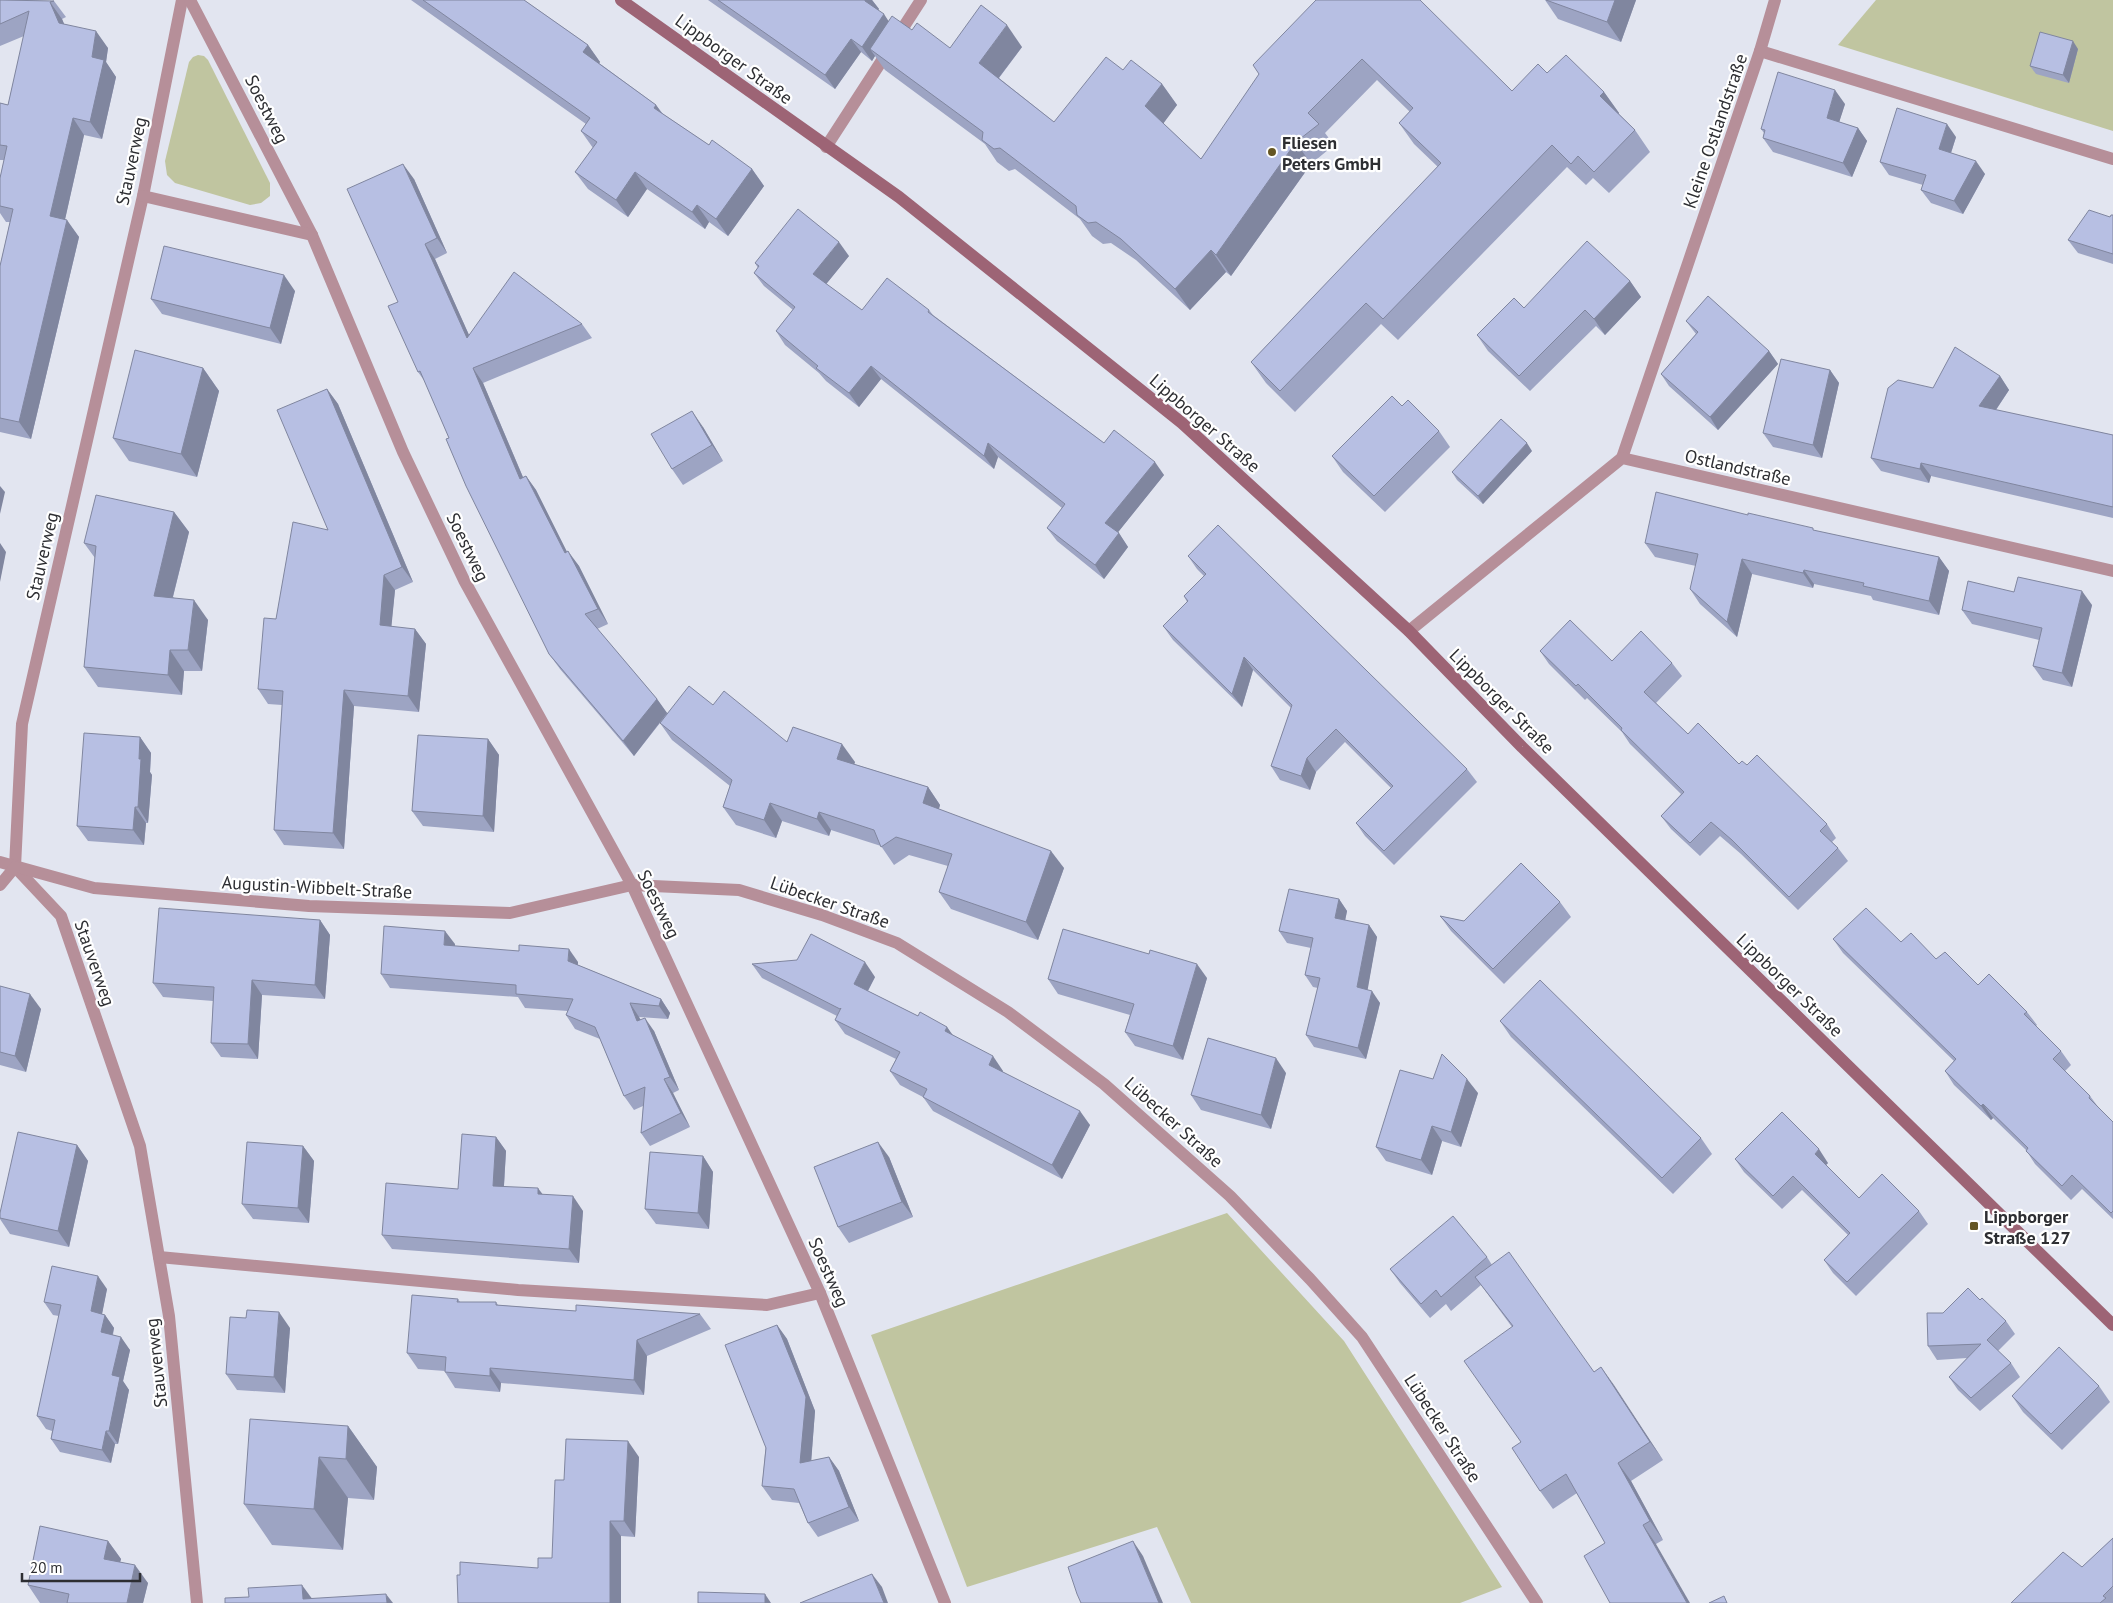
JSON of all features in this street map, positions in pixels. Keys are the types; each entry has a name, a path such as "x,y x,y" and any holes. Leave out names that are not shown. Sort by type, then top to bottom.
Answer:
{"main road":[{"name":"Lippborger Straße","path":"622,0 899,198 1182,423 1409,631 1522,747 2113,1325"}],"street":[{"name":"Stauverweg","path":"182,0 143,196 22,724 15,867 61,916 140,1146 169,1316 197,1603"},
{"name":"Soestweg","path":"190,0 312,235 403,452 464,580 632,884 820,1293 946,1603"},
{"path":"826,147 920,0"},
{"path":"1760,51 1775,0"},
{"name":"Kleine Ostlandstraße","path":"1622,458 1760,51 2113,159"},
{"path":"143,196 312,235"},
{"path":"1409,631 1622,458"},
{"name":"Ostlandstraße","path":"1622,458 2113,571"},
{"name":"Augustin-Wibbelt-Straße","path":"0,862 94,888 309,906 510,913 632,884"},
{"path":"0,885 15,867"},
{"name":"Lübecker Straße","path":"632,884 739,890 822,915 896,943 1008,1012 1104,1084 1230,1196 1310,1279 1362,1337 1537,1603"},
{"path":"159,1257 518,1290 767,1305 820,1293"}],"green space":[{"path":"1876,0 2113,0 2113,131 1838,45"},
{"path":"198,55 204,56 208,60 270,183 270,196 261,203 250,205 175,183 167,175 165,161 189,62"},
{"path":"1227,1213 1344,1341 1502,1587 1460,1603 1191,1603 1157,1527 967,1587 871,1335"}],"building":[{"path":"0,0 54,1 50,2 59,23 96,31 92,57 104,60 90,122 73,118 50,216 67,220 19,422 0,418 0,266 13,209 0,206 0,178 7,146 0,145 0,103 8,105 29,11 0,24"},
{"path":"423,0 524,0 588,45 583,52 656,105 654,108 709,145 712,140 752,169 716,219 697,205 692,212 635,172 616,200 575,172 597,142 581,131 590,118"},
{"path":"718,0 865,0 884,14 862,47 851,39 825,75"},
{"path":"1316,0 1420,0 1512,91 1538,64 1547,73 1566,55 1604,92 1600,96 1635,130 1594,172 1578,156 1571,164 1552,145 1383,319 1366,303 1280,391 1251,362 1441,163 1399,123 1413,108 1362,59 1308,113 1319,124 1296,142 1216,255 1211,250 1175,289 1121,239 1096,222 1088,223 1077,215 1076,206 1000,148 994,149 982,140 983,132 870,49 892,16 912,30 917,23 950,48 981,5 1007,25 979,63 1054,122 1106,57 1123,70 1131,60 1162,84 1145,106 1201,159 1259,74 1253,65"},
{"path":"1546,0 1615,0 1607,22"},
{"path":"2040,32 2073,41 2063,75 2030,66"},
{"path":"1778,72 1835,90 1827,118 1858,128 1843,163 1763,138 1765,130 1761,129"},
{"path":"1897,108 1947,124 1939,149 1976,161 1954,201 1921,190 1926,175 1880,162"},
{"path":"403,164 437,238 425,244 467,338 514,272 582,324 473,368 520,479 526,476 565,553 568,551 598,609 585,614 657,699 623,741 549,654 466,486 446,439 449,438 420,371 418,372 388,306 398,302 347,189"},
{"path":"798,209 839,242 813,274 862,310 887,278 929,310 928,312 1104,443 1114,430 1155,462 1105,523 1119,533 1095,565 1047,528 1065,504 988,443 984,456 871,366 849,393 816,368 818,366 776,331 795,307 754,273 759,266 755,263"},
{"path":"2089,210 2110,217 2113,215 2113,254 2068,240"},
{"path":"1587,241 1630,281 1594,319 1585,310 1519,376 1477,335 1514,298 1524,308"},
{"path":"164,246 284,275 270,328 151,299"},
{"path":"1708,296 1769,351 1710,417 1661,374 1698,332 1686,321"},
{"path":"1955,347 2000,376 1979,406 2113,435 2113,507 1921,463 1920,469 1871,458 1888,388 1898,380 1933,388"},
{"path":"135,350 203,368 181,454 113,438"},
{"path":"1781,359 1830,370 1813,445 1763,433"},
{"path":"327,389 402,567 384,575 380,625 415,629 408,696 344,690 333,833 274,830 283,691 258,689 264,618 276,619 293,522 328,530 277,410"},
{"path":"1392,396 1402,406 1408,400 1439,431 1374,496 1332,456"},
{"path":"692,411 712,445 672,469 651,434"},
{"path":"1501,419 1527,443 1478,496 1452,472"},
{"path":"1656,492 1748,515 1748,513 1813,528 1813,530 1939,557 1929,601 1863,586 1864,583 1804,570 1803,573 1742,559 1727,622 1690,589 1698,554 1645,543"},
{"path":"96,495 174,512 154,596 194,600 188,650 170,650 168,675 84,667 96,546 84,543"},
{"path":"1218,525 1467,769 1384,851 1356,823 1393,786 1336,729 1307,758 1301,776 1271,766 1292,705 1244,657 1232,694 1163,626 1188,601 1184,596 1206,574 1188,556"},
{"path":"2018,577 2082,591 2062,673 2033,666 2042,628 1962,610 1968,581 2014,592"},
{"path":"1570,620 1612,661 1641,631 1672,663 1644,692 1688,734 1698,723 1739,764 1742,761 1747,765 1757,755 1827,824 1820,831 1838,848 1789,897 1732,840 1711,822 1690,843 1661,816 1684,792 1621,730 1622,728 1578,684 1576,686 1540,651"},
{"path":"689,686 713,705 724,691 787,742 793,727 842,744 837,759 928,787 923,803 1051,851 1026,922 939,892 952,854 896,837 881,847 874,830 819,812 817,819 770,803 764,820 723,807 732,780 660,723"},
{"path":"84,733 140,737 139,759 141,759 138,807 135,807 133,830 77,826"},
{"path":"418,735 488,739 483,816 412,811"},
{"path":"1521,863 1560,902 1493,969 1440,916 1464,921"},
{"path":"1289,889 1339,899 1335,918 1369,925 1357,987 1372,991 1358,1048 1306,1035 1320,978 1305,975 1313,938 1279,931"},
{"path":"159,908 320,920 315,985 252,980 248,1044 211,1043 214,987 153,983"},
{"path":"1866,908 1901,942 1911,933 1936,959 1945,952 1978,985 1989,974 2027,1012 2024,1014 2061,1051 2053,1059 2113,1122 2113,1211 2111,1213 2072,1175 2062,1186 2026,1151 2028,1148 1983,1104 1981,1106 1945,1071 1956,1059 1833,939"},
{"path":"384,926 445,931 444,945 519,951 519,945 569,949 568,961 661,999 659,1006 630,1003 637,1021 645,1018 670,1077 664,1079 681,1113 641,1133 645,1087 624,1096 595,1027 566,1015 573,999 516,994 516,985 381,974"},
{"path":"1063,929 1149,954 1150,950 1197,964 1173,1046 1125,1032 1134,1004 1048,979"},
{"path":"811,934 865,962 854,984 918,1016 920,1012 947,1027 945,1031 993,1056 989,1065 1080,1111 1052,1165 923,1097 927,1089 890,1071 900,1052 835,1020 841,1008 752,964 797,960"},
{"path":"1540,980 1701,1138 1662,1178 1500,1021"},
{"path":"0,986 30,994 15,1056 0,1052"},
{"path":"1208,1038 1276,1058 1261,1115 1191,1095"},
{"path":"1442,1054 1467,1079 1451,1132 1432,1126 1421,1160 1376,1147 1400,1070 1433,1079"},
{"path":"1782,1112 1819,1149 1815,1154 1859,1198 1882,1174 1919,1211 1847,1282 1824,1260 1850,1233 1793,1176 1773,1196 1735,1159"},
{"path":"18,1132 77,1145 58,1231 0,1218"},
{"path":"462,1134 496,1137 493,1186 538,1188 538,1194 573,1196 569,1249 382,1235 386,1183 458,1189"},
{"path":"247,1142 303,1146 298,1208 242,1204"},
{"path":"878,1142 902,1202 838,1227 814,1167"},
{"path":"650,1152 703,1156 698,1213 645,1209"},
{"path":"1453,1216 1487,1257 1441,1297 1436,1290 1421,1304 1390,1269"},
{"path":"1509,1252 1594,1372 1601,1367 1650,1442 1618,1463 1650,1521 1643,1525 1687,1603 1610,1603 1584,1556 1605,1543 1566,1474 1540,1491 1512,1448 1521,1442 1464,1361 1513,1326 1475,1277"},
{"path":"52,1266 98,1276 91,1311 105,1315 101,1332 121,1337 112,1375 120,1377 109,1431 106,1431 102,1450 51,1439 55,1420 37,1416 61,1305 44,1302"},
{"path":"1968,1288 1980,1300 1982,1298 2006,1321 1987,1340 2011,1363 1971,1398 1949,1377 1981,1344 1928,1346 1927,1313 1943,1313"},
{"path":"412,1295 458,1299 457,1302 496,1302 496,1305 576,1311 576,1305 700,1314 637,1340 634,1380 490,1368 490,1376 445,1372 446,1357 407,1353"},
{"path":"247,1310 279,1312 274,1377 226,1374 230,1317 246,1318"},
{"path":"777,1325 806,1397 800,1463 829,1457 849,1507 808,1523 794,1489 762,1486 766,1448 725,1345"},
{"path":"2059,1347 2099,1386 2051,1434 2012,1396"},
{"path":"250,1419 348,1426 346,1459 319,1457 314,1509 244,1504"},
{"path":"566,1439 628,1441 624,1521 610,1521 610,1603 458,1603 457,1575 460,1575 460,1562 538,1568 538,1558 552,1558 555,1480 564,1480"},
{"path":"40,1526 108,1541 104,1559 135,1565 127,1603 67,1603 69,1594 28,1585"},
{"path":"2113,1538 2113,1586 2103,1596 2106,1598 2100,1603 2011,1603 2063,1552 2082,1567"},
{"path":"1133,1541 1159,1603 1081,1603 1068,1567"},
{"path":"872,1574 884,1603 800,1603"},
{"path":"302,1585 303,1599 386,1594 387,1603 225,1603 225,1598 249,1597 248,1588"},
{"path":"698,1592 765,1594 765,1603 698,1603"},
{"path":"1724,1596 1727,1603 1709,1603"}],"place":[{"name":"Fliesen Peters GmbH","path":"1272,152"},
{"name":"Lippborger Straße 127","path":"1974,1226"}]}
